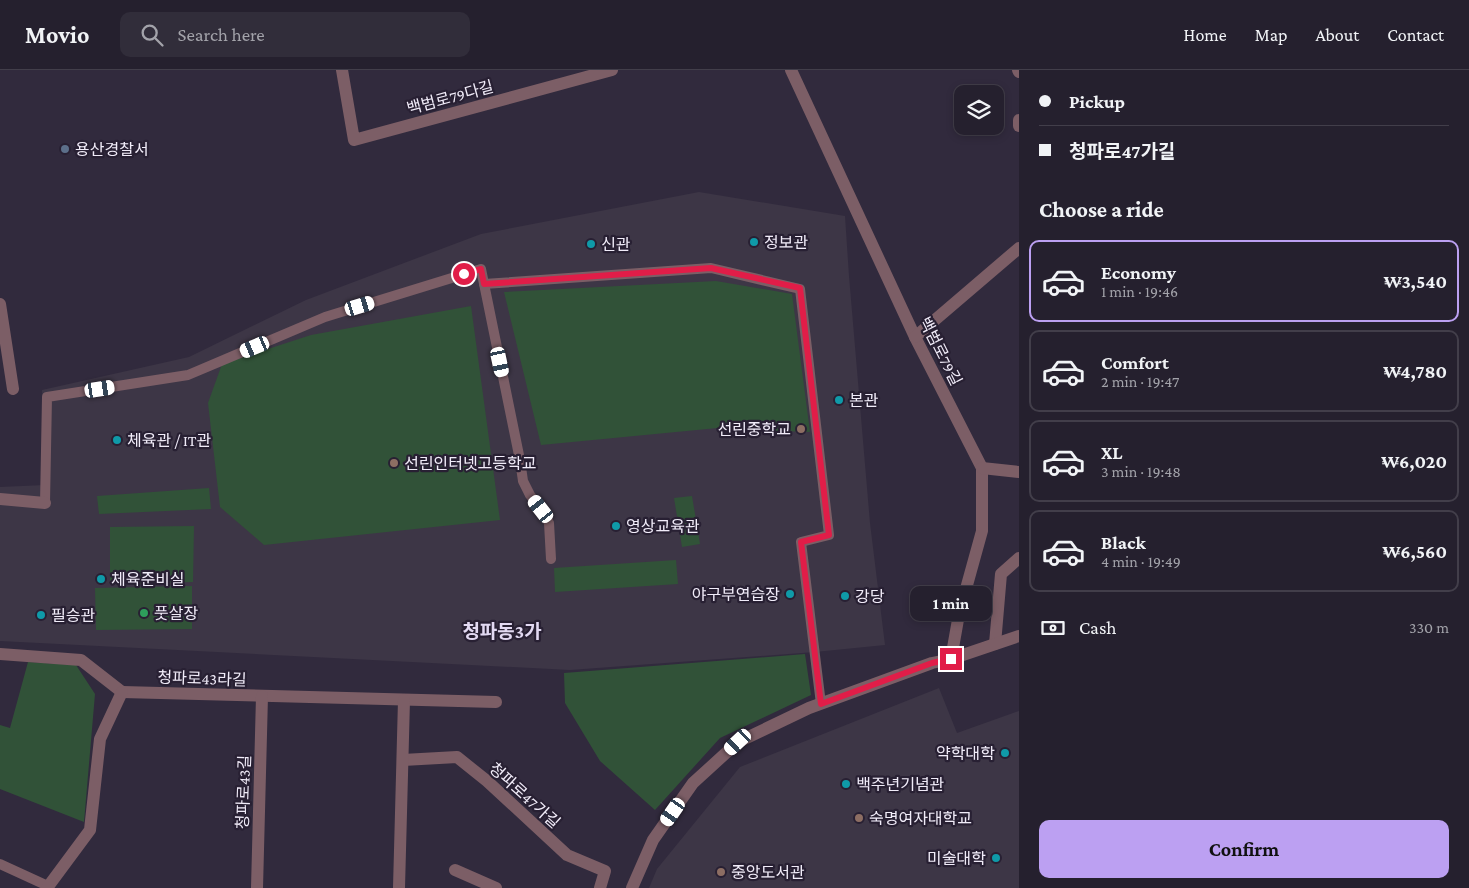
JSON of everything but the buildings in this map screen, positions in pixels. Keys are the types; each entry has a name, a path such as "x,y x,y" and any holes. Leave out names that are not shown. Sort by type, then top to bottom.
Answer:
{"street":[{"name":"백범로79다길","path":"342,70 354,140 570,76 612,70"},
{"name":"백범로79길","path":"791,70 915,337 982,468 982,532 959,614 951,659"},
{"path":"1019,120 1019,126"},
{"path":"915,337 1019,248"},
{"path":"0,304 13,389"},
{"path":"982,468 1019,472"},
{"path":"0,499 45,503"},
{"path":"996,644 1001,574 1019,558"},
{"path":"632,888 653,840 693,783 738,742 821,704 932,663 951,659 1019,636"},
{"path":"0,654 81,660 122,692 100,739 90,830 47,887"},
{"name":"청파로43라길","path":"122,692 496,702"},
{"name":"청파로43길","path":"257,888 262,696"},
{"path":"399,888 404,700"},
{"name":"청파로47가길","path":"403,760 457,758 487,781 566,855 605,871 600,888"},
{"path":"455,870 496,888"}],"lane":[{"path":"484,284 711,268 800,288 829,535 801,542 821,704"},
{"path":"45,503 47,397 188,374 325,317 481,269 520,460 522,480 549,523 551,559"},
{"path":"0,864 47,887"}],"shaded area":[{"name":"선린인터넷고등학교","path":"699,192 845,216 870,523 885,645 570,670 0,641 0,487 45,485 42,390 189,357 306,300 481,234"},
{"name":"숙명여자대학교","path":"939,688 957,733 1019,711 1019,888 649,888 657,869 740,767"}],"green space":[{"path":"716,281 792,294 810,432 752,430 728,427 541,445 504,292"},
{"path":"471,306 500,520 264,545 220,507 208,403 222,364 311,335"},
{"path":"209,488 211,509 99,514 97,496"},
{"path":"692,496 700,544 682,547 674,498"},
{"path":"194,526 193,582 110,584 110,527"},
{"path":"676,560 678,584 555,592 554,568"},
{"name":"풋살장","path":"192,586 192,629 96,630 95,588"},
{"path":"805,654 811,695 720,738 655,810 600,761 565,703 564,673"},
{"path":"28,662 76,665 95,694 84,822 0,789 0,725 10,728"}],"place":[{"name":"용산경찰서","path":"65,149"},
{"name":"정보관","path":"754,242"},
{"name":"신관","path":"591,244"},
{"name":"본관","path":"839,400"},
{"name":"선린중학교","path":"801,429"},
{"name":"체육관 / IT관","path":"117,440"},
{"name":"선린인터넷고등학교","path":"394,463"},
{"name":"영상교육관","path":"616,526"},
{"name":"체육준비실","path":"101,579"},
{"name":"야구부연습장","path":"790,594"},
{"name":"강당","path":"845,596"},
{"name":"풋살장","path":"144,613"},
{"name":"필승관","path":"41,615"},
{"name":"약학대학","path":"1005,753"},
{"name":"백주년기념관","path":"846,784"},
{"name":"숙명여자대학교","path":"859,818"},
{"name":"미술대학","path":"996,858"},
{"name":"중앙도서관","path":"721,872"}],"district":[{"name":"청파동3가","path":"502,631"}],"route":[{"path":"464,274 481,269 484,284 711,268 800,288 829,535 801,542 821,704 932,663 951,659"}]}
